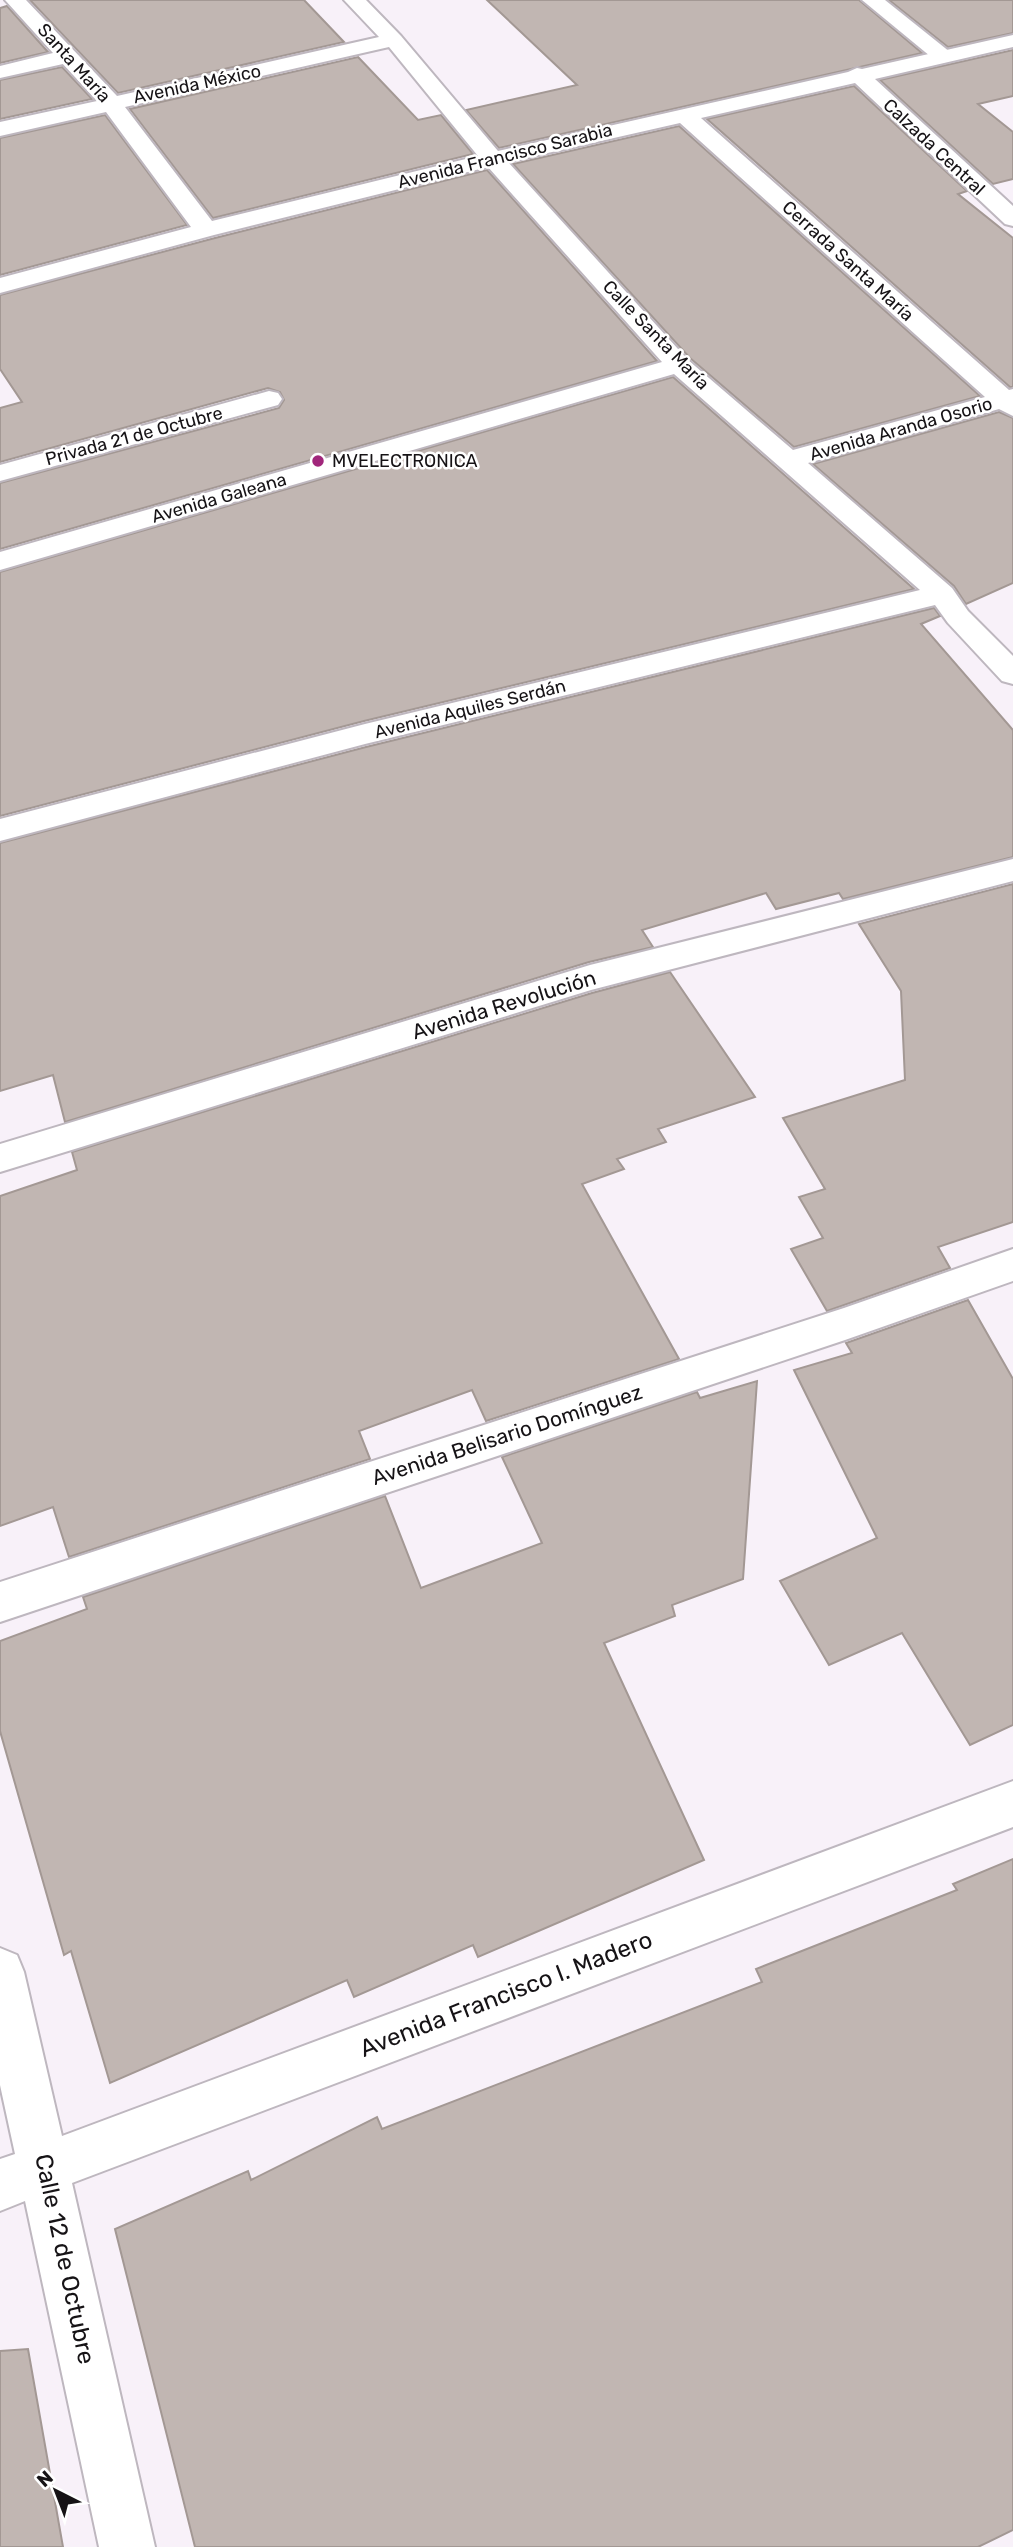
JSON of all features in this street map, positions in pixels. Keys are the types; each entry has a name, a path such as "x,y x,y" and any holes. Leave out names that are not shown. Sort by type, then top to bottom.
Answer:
{"street":[{"name":"Santa María","path":"15,0 111,103 206,230"},
{"name":"Calle Santa María","path":"354,0 394,40 493,159 679,365 789,460 950,606 1013,674"},
{"path":"872,0 944,55"},
{"name":"Avenida México","path":"0,129 394,40"},
{"name":"Avenida Francisco Sarabia","path":"0,286 206,230 493,159 857,74 944,55 1010,45"},
{"path":"0,72 69,56"},
{"name":"Calzada Central","path":"857,74 1013,219"},
{"name":"Cerrada Santa María","path":"683,114 1010,402"},
{"name":"Avenida Galeana","path":"0,561 679,365"},
{"name":"Privada 21 de Octubre","path":"0,473 269,399"},
{"name":"Avenida Aranda Osorio","path":"789,460 1010,402"},
{"path":"950,606 1002,628"},
{"name":"Avenida Aquiles Serdán","path":"0,830 365,734 950,606"},
{"name":"Avenida Revolución","path":"0,1158 590,978 1013,870"},
{"name":"Avenida Belisario Domínguez","path":"0,1602 845,1324 1013,1265"},
{"name":"Avenida Francisco I. Madero","path":"22,2176 1013,1804"},
{"name":"Calle 12 de Octubre","path":"0,1972 22,2176 127,2547"}],"building":[{"path":"30,0 304,0 344,42 118,93"},
{"path":"487,0 859,0 922,53 499,148 466,110 577,85"},
{"path":"889,0 1013,0 1013,33 948,47"},
{"path":"7,6 48,52 0,63 0,8"},
{"path":"1013,50 1013,96 978,104 1013,132 1013,179 993,184 880,80"},
{"path":"358,57 418,120 441,115 473,154 213,218 130,109"},
{"path":"62,67 92,99 0,119 0,80"},
{"path":"854,86 967,191 958,194 1013,238 1013,387 707,119"},
{"path":"105,115 187,225 0,275 0,138"},
{"path":"679,126 980,396 794,447 690,358 513,164"},
{"path":"487,170 657,361 0,549 0,483 279,408 284,400 280,392 268,388 0,462 0,408 22,402 0,369 0,295"},
{"path":"673,377 914,589 364,721 0,816 0,572"},
{"path":"999,412 1013,418 1013,583 966,604 954,586 813,464"},
{"path":"934,608 940,616 921,624 1013,730 1013,857 843,899 839,893 776,909 766,893 642,930 653,947 589,962 65,1122 53,1075 0,1091 0,843 366,747"},
{"path":"1013,884 1013,1222 938,1247 950,1268 827,1311 791,1249 823,1238 799,1197 825,1189 783,1118 905,1080 901,991 859,924"},
{"path":"670,972 755,1097 658,1129 666,1142 617,1159 624,1169 582,1184 679,1359 486,1421 472,1390 359,1431 370,1459 69,1557 53,1507 0,1526 0,1196 77,1170 72,1152 592,993"},
{"path":"968,1300 1013,1379 1013,1725 970,1745 902,1633 829,1665 780,1581 877,1538 794,1370 852,1353 846,1343"},
{"path":"757,1381 743,1579 672,1605 675,1616 604,1643 704,1860 478,1957 473,1945 354,1997 347,1980 110,2083 71,1951 64,1955 0,1731 0,1641 87,1609 83,1597 385,1496 421,1588 542,1543 502,1457 697,1392 700,1398"},
{"path":"1013,1859 1013,2530 978,2547 195,2547 115,2229 248,2171 251,2180 377,2117 382,2129 762,1982 756,1969 957,1890 953,1884"},
{"path":"28,2349 63,2547 0,2547 0,2351"}],"place":[{"name":"MVELECTRONICA","path":"318,461"}]}
